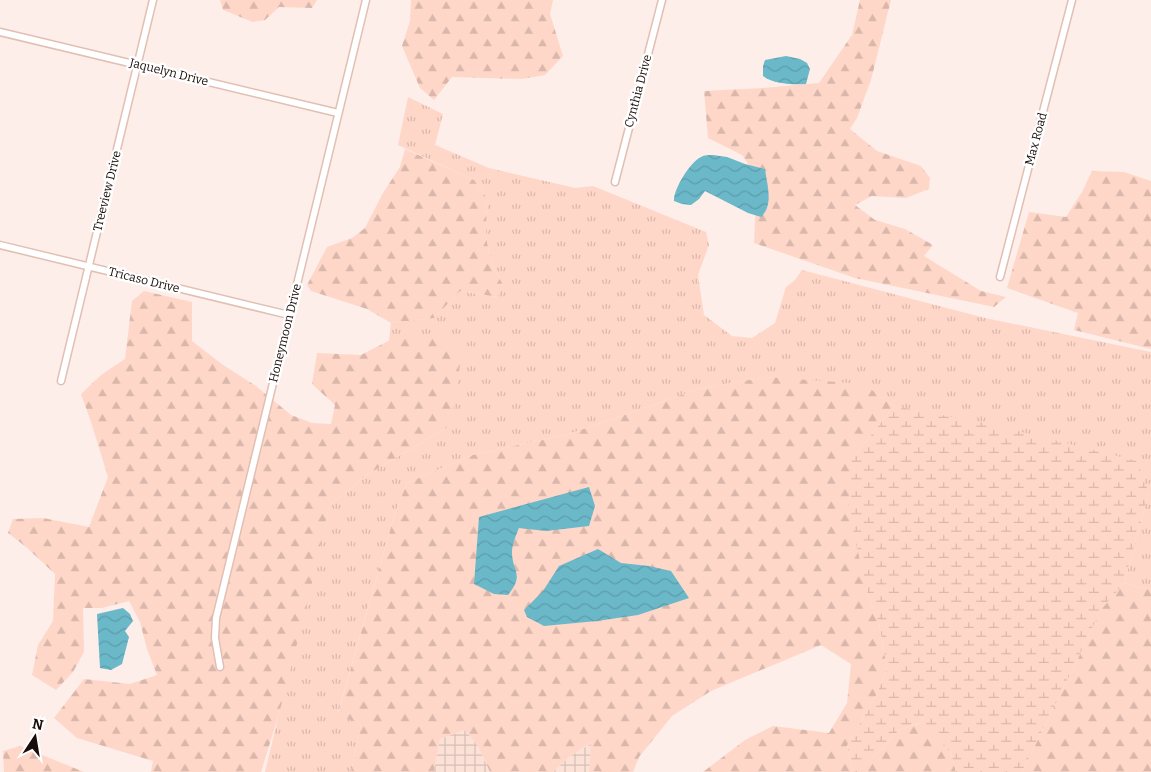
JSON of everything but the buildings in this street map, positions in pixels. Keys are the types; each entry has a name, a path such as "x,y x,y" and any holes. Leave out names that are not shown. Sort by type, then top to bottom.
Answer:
{"street":[{"name":"Treeview Drive","path":"61,381 153,0"},
{"name":"Honeymoon Drive","path":"220,667 215,638 216,618 366,0"},
{"name":"Cynthia Drive","path":"615,182 662,0"},
{"name":"Max Road","path":"1000,277 1072,0"},
{"name":"Jaquelyn Drive","path":"0,32 338,113"},
{"name":"Tricaso Drive","path":"0,245 289,315"}],"shaded area":[{"path":"465,730 478,746 490,772 434,772 440,739"},
{"path":"592,743 589,772 553,772 569,757"}],"green space":[{"path":"220,0 317,0 312,8 279,7 265,20 253,22 223,10"},
{"path":"411,0 553,0 550,14 563,56 545,75 522,79 452,77 434,100 420,88 402,46 410,21"},
{"path":"860,0 891,0 871,80 857,118 850,129 877,151 921,166 930,178 929,189 906,198 872,196 855,205 875,220 905,229 933,245 924,256 981,291 1006,297 994,307 855,278 754,243 757,177 742,155 708,138 704,91 819,83 852,35"},
{"path":"408,97 443,114 435,145 489,168 575,188 593,186 706,232 709,245 698,275 704,315 732,336 752,338 775,323 786,287 795,280 802,270 985,318 1151,352 1151,590 1124,583 1149,493 894,406 872,390 767,377 702,388 569,434 473,455 407,483 395,513 338,713 361,725 351,772 265,772 329,506 365,476 451,425 400,337 389,341 391,323 434,318 460,291 497,297 503,285 491,262 486,237 487,198 474,180 398,145"},
{"path":"405,149 474,180 487,198 486,237 491,262 503,285 498,297 460,291 434,318 391,323 367,309 311,291 307,285 327,247 352,238 365,228 383,193 400,167"},
{"path":"1092,171 1124,172 1151,181 1151,349 1074,330 1078,313 1007,288 1029,212 1066,217 1082,192"},
{"path":"144,291 192,302 192,341 223,365 256,386 291,415 312,423 331,424 335,405 312,384 317,353 361,355 396,337 437,334 462,351 451,425 365,476 329,506 309,597 279,714 261,772 151,772 153,761 77,738 54,718 84,679 130,684 157,675 147,649 140,622 129,601 102,608 83,608 84,652 73,672 56,690 32,675 38,645 53,621 55,574 8,533 13,519 43,518 89,527 108,477 81,394 101,375 125,359 132,301"},
{"path":"767,377 850,383 872,390 894,406 852,459 861,559 868,595 879,623 887,668 877,694 847,746 853,772 703,772 745,740 773,726 829,733 847,703 851,664 821,645 711,691 672,716 639,757 633,772 589,772 591,743 569,757 553,772 490,772 478,746 465,730 440,739 434,772 351,772 361,725 338,714 395,513 407,483 473,455 569,434 702,388"},
{"path":"894,406 990,424 1137,461 1149,493 1124,583 1100,611 1022,772 956,772 951,753 920,723 899,730 859,772 853,772 847,746 877,694 887,668 879,623 868,595 848,509 852,459"},
{"path":"1124,583 1151,590 1151,772 1022,772 1100,610"},
{"path":"921,723 951,753 956,772 859,772 899,730"},
{"path":"20,746 84,772 4,772 3,751"}],"water":[{"path":"786,56 800,59 807,63 810,69 806,84 778,82 763,76 765,60"},
{"path":"702,156 727,157 765,169 769,201 761,217 748,213 705,191 691,205 674,201 676,190 692,164"},
{"path":"589,487 595,506 589,526 546,531 519,528 513,543 512,552 517,577 508,595 494,594 474,584 479,517"},
{"path":"598,549 621,563 671,571 689,598 638,615 597,621 544,626 527,617 524,610 543,591 559,566"},
{"path":"123,608 130,614 133,621 125,631 129,637 122,664 111,670 100,668 97,614"}]}
